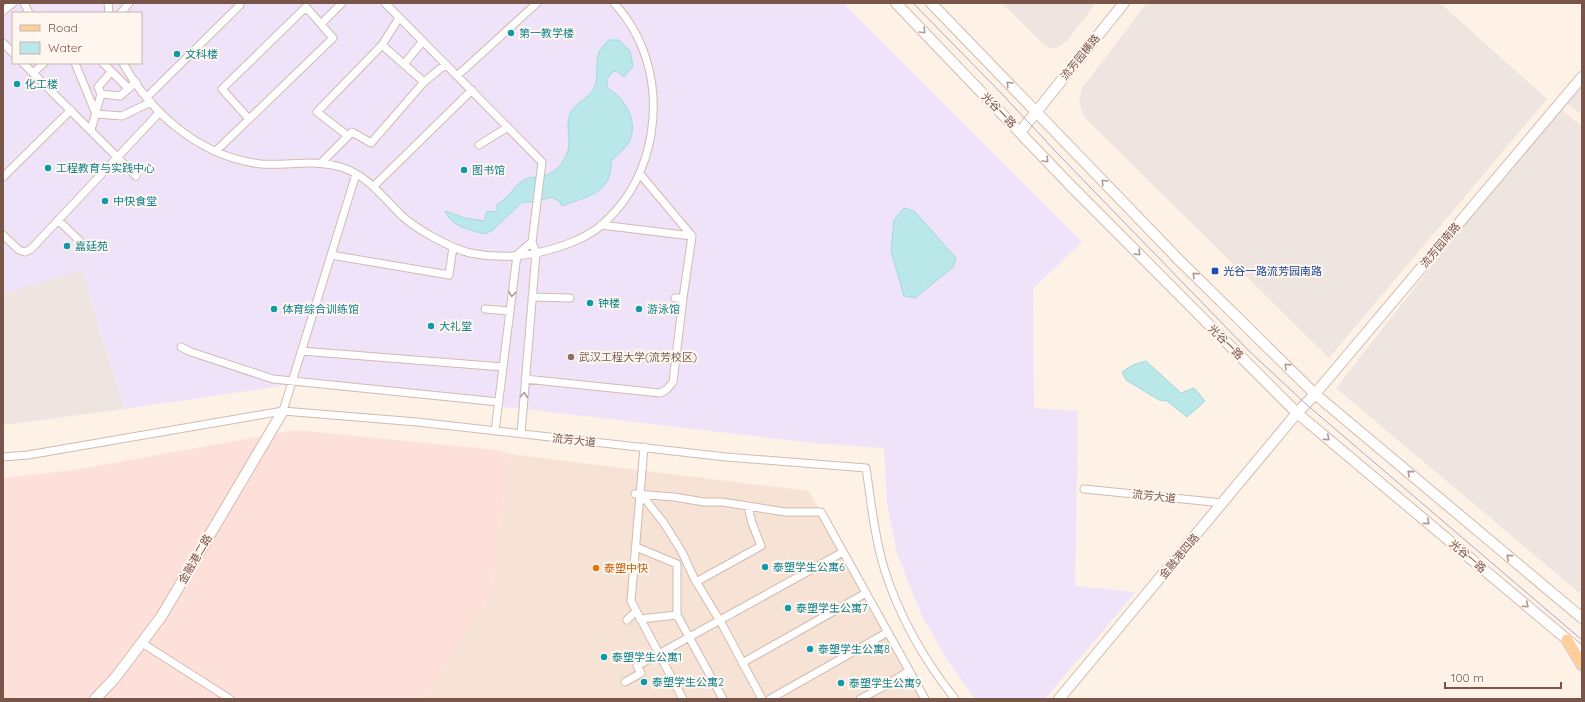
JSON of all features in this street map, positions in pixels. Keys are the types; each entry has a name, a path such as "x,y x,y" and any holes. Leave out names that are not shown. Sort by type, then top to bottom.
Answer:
{"main road":[{"name":"光谷一路","path":"896,3 1071,186 1297,413 1582,652"},
{"path":"931,3 1180,261 1315,394 1582,618"},
{"name":"流芳园横路","path":"1020,132 1124,3"},
{"name":"流芳园南路","path":"1297,413 1315,394 1582,77"},
{"name":"金融港二路","path":"95,699 115,678 161,617 283,411"},
{"name":"金融港四路","path":"1059,699 1297,413"},
{"path":"1568,640 1582,665"}],"street":[{"path":"3,12 13,3"},
{"path":"24,3 28,12"},
{"path":"122,12 129,3"},
{"path":"96,114 122,116 149,99 240,5 239,3"},
{"path":"321,24 342,3"},
{"path":"385,3 542,162 532,242 536,253 521,434"},
{"path":"457,76 538,3"},
{"path":"124,64 159,113 186,135 216,151 245,161 262,164 322,163 343,168 356,174 374,186 405,218 432,237 454,247 468,252 484,255 517,255 536,253 569,244 601,225 620,207 640,174 649,144 653,116 654,98 651,76 638,36 614,3"},
{"path":"216,151 333,38 306,8 222,89 249,119"},
{"path":"348,136 317,112 382,45 400,18"},
{"path":"404,64 423,41"},
{"path":"3,43 12,52"},
{"path":"382,45 424,82"},
{"path":"24,64 136,176"},
{"path":"33,73 43,64"},
{"path":"75,64 96,114"},
{"path":"104,64 128,88"},
{"path":"322,163 352,132 371,143 424,82 446,64"},
{"path":"91,130 101,94 98,86 111,72"},
{"path":"101,94 120,96 136,82"},
{"path":"374,186 472,90"},
{"path":"3,177 71,110"},
{"path":"3,235 19,250 25,252 31,249 159,113"},
{"path":"479,145 508,127"},
{"path":"283,411 356,174"},
{"path":"525,379 660,393 666,390 673,382 692,236 640,174"},
{"path":"58,220 87,248"},
{"path":"601,225 692,236"},
{"path":"495,431 517,255 532,242"},
{"path":"331,255 449,275 454,247"},
{"path":"532,297 570,298"},
{"path":"675,298 683,298"},
{"path":"485,309 510,311"},
{"path":"181,347 191,352 273,379 499,402"},
{"path":"301,351 503,368"},
{"name":"流芳大道","path":"3,457 28,455 283,411 417,422 726,457 866,468 877,537 884,567 894,595 904,618 922,651 955,699"},
{"path":"644,447 638,494 636,547 631,601 682,697 674,699"},
{"name":"流芳大道","path":"1084,489 1223,503"},
{"path":"638,494 796,512 821,512 925,699"},
{"path":"638,494 664,523 682,552 696,582 719,620 762,699"},
{"path":"696,582 761,546 752,523 748,507"},
{"path":"636,547 677,564 677,615 723,699"},
{"path":"625,682 641,673 636,666 843,552"},
{"path":"742,663 866,593"},
{"path":"627,620 636,611"},
{"path":"640,619 677,615"},
{"path":"770,699 888,632"},
{"path":"142,643 230,699"},
{"path":"860,699 909,671"}],"shaded area":[{"name":"武汉工程大学(流芳校区)","path":"3,3 843,3 1082,242 1033,289 1034,408 1078,411 1075,586 1136,592 1045,699 975,699 947,660 921,614 897,554 887,502 884,448 813,443 533,410 288,385 125,409 99,329 83,270 3,294"},
{"path":"1002,3 1096,3 1067,41 1056,48 1046,47"},
{"path":"1147,3 1440,3 1547,99 1329,358 1088,121 1082,112 1079,101 1082,88"},
{"path":"1582,79 1582,115 1563,100"},
{"path":"1557,106 1582,126 1582,595 1336,388"},
{"path":"83,269 99,329 125,409 3,425 3,294"},
{"path":"296,430 498,450 510,454 491,594 425,699 3,699 3,478 74,470"},
{"path":"510,454 809,491 925,699 425,699 491,594"}],"water":[{"path":"609,40 619,40 630,51 633,66 624,77 618,72 613,71 607,79 607,88 619,97 628,110 631,118 632,133 627,145 611,161 610,172 603,187 589,196 562,206 560,202 552,197 534,202 522,202 493,230 485,234 461,227 456,224 445,211 465,218 485,221 486,212 497,211 497,204 505,199 520,183 529,178 546,176 560,166 568,149 568,120 570,114 576,105 592,92 597,76 598,55 600,50"},
{"path":"904,208 914,211 956,258 953,267 915,298 904,296 891,251 894,220"},
{"path":"1146,361 1181,393 1194,388 1205,401 1187,417 1167,401 1159,400 1126,380 1122,372 1133,365"}],"tram line":[{"path":"913,3 1249,351 1306,404 1582,640"}],"place":[{"name":"第一教学楼","path":"511,33"},
{"name":"文科楼","path":"177,54"},
{"name":"化工楼","path":"17,84"},
{"name":"工程教育与实践中心","path":"48,168"},
{"name":"图书馆","path":"464,170"},
{"name":"中快食堂","path":"105,201"},
{"name":"嘉廷苑","path":"67,246"},
{"name":"光谷一路流芳园南路","path":"1215,271"},
{"name":"钟楼","path":"590,303"},
{"name":"体育综合训练馆","path":"274,309"},
{"name":"游泳馆","path":"639,309"},
{"name":"大礼堂","path":"431,326"},
{"name":"武汉工程大学(流芳校区)","path":"571,357"},
{"name":"泰塑学生公寓6","path":"765,567"},
{"name":"泰塑中快","path":"596,568"},
{"name":"泰塑学生公寓7","path":"788,608"},
{"name":"泰塑学生公寓8","path":"810,649"},
{"name":"泰塑学生公寓1","path":"604,657"},
{"name":"泰塑学生公寓2","path":"644,682"},
{"name":"泰塑学生公寓9","path":"841,683"}]}
